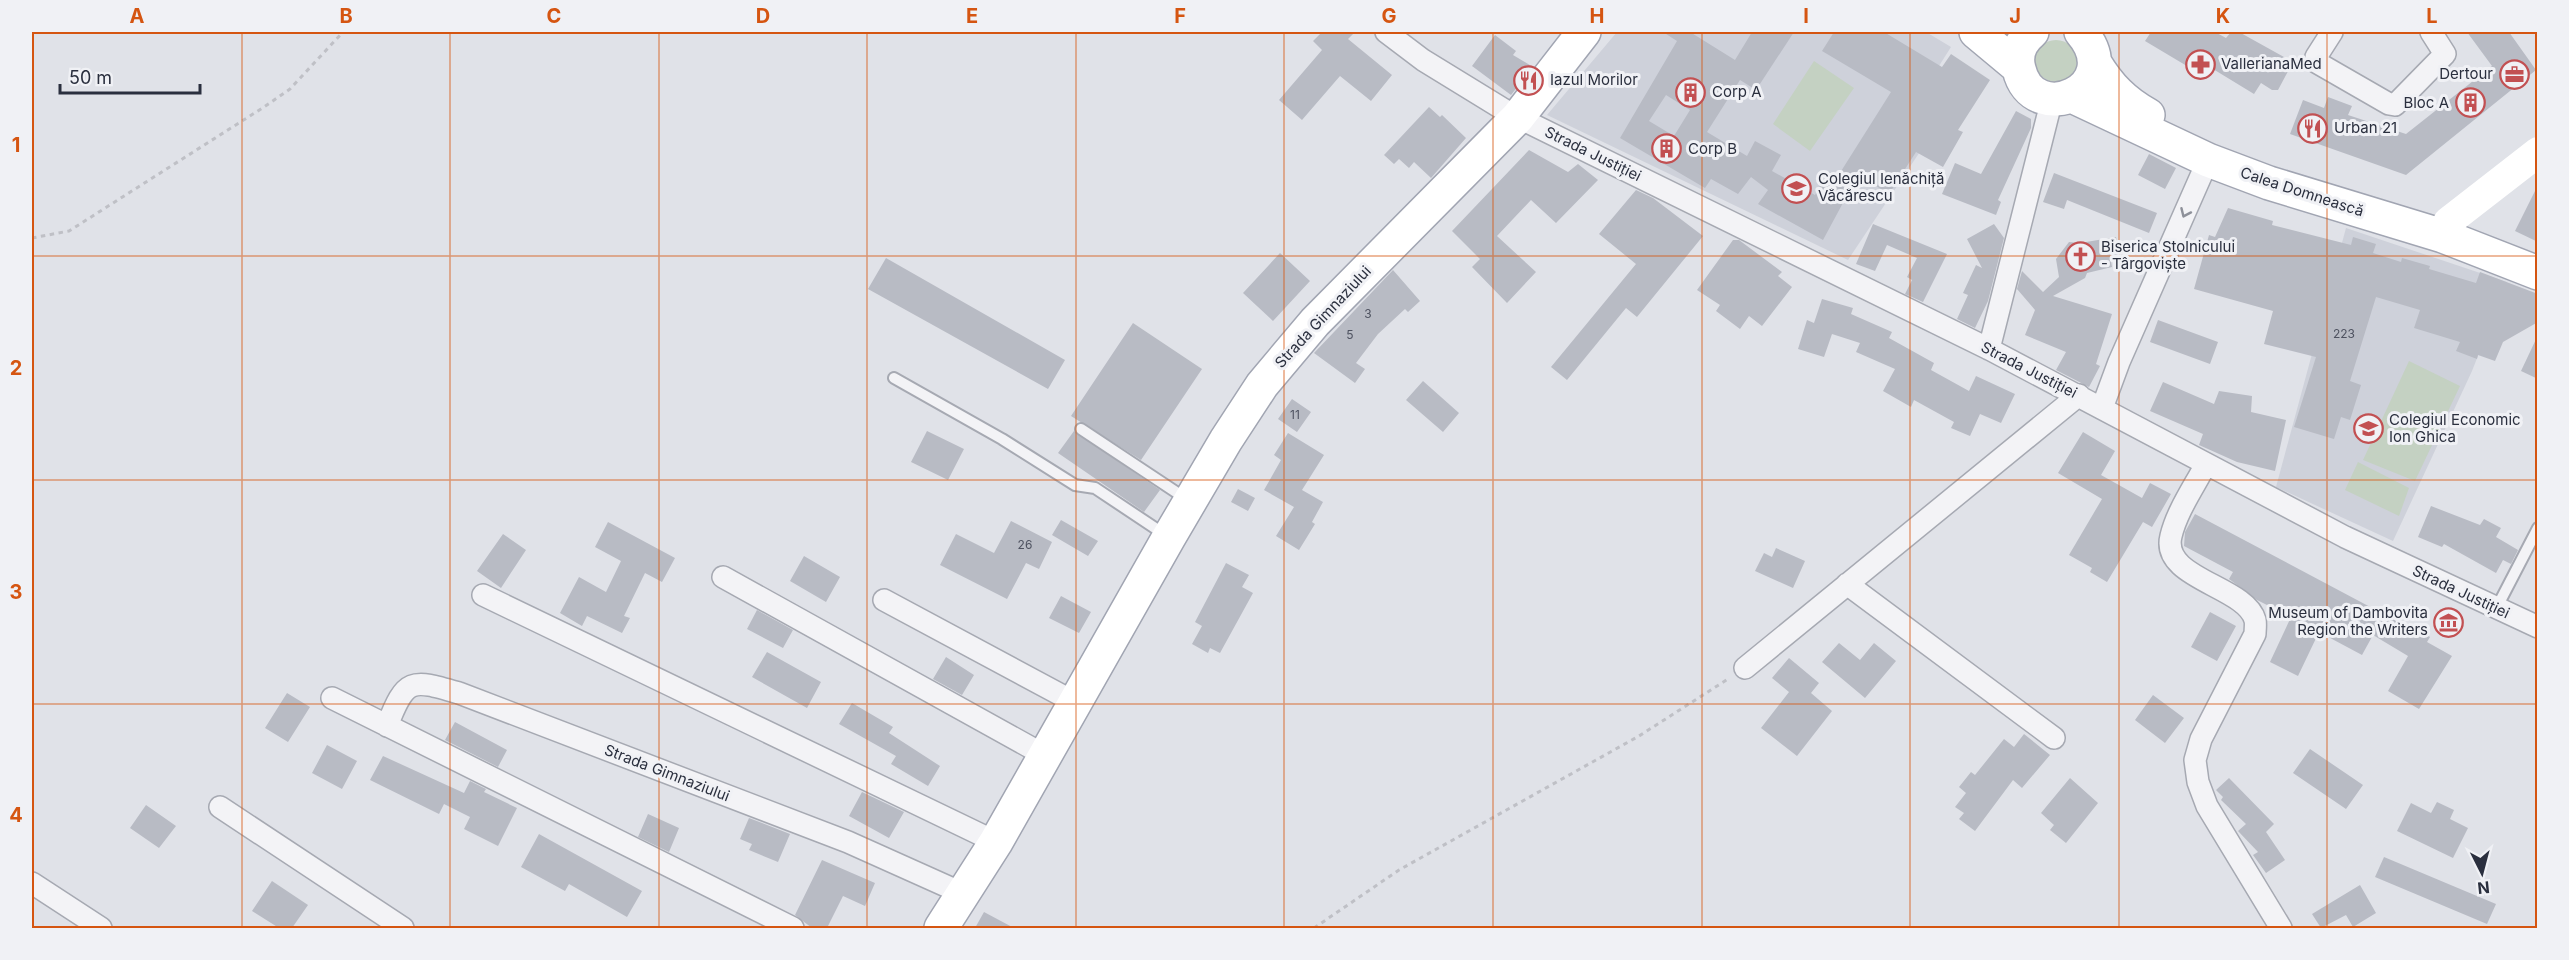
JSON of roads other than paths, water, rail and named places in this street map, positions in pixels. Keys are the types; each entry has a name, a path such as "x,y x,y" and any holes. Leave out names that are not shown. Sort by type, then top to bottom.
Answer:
{"main road":[{"name":"Strada Gimnaziului","path":"941,928 996,842 1169,537 1232,431 1288,352 1518,117 1584,32"},
{"path":"1976,32 2018,67"},
{"path":"2018,67 2020,48 2032,32"},
{"path":"2062,98 2087,85 2089,41"},
{"name":"Calea Domnească","path":"2089,41 2113,89 2137,109 2214,147 2445,229 2538,258"},
{"name":"Calea Domnească","path":"2018,67 2026,85 2033,92 2062,98 2208,160 2327,203 2445,229 2538,273"}],"street":[{"name":"Strada Justiției","path":"1386,32 1443,73 1518,117 1989,349 2345,537 2538,627"},
{"path":"2332,32 2316,57 2316,62 2389,104 2395,105 2442,60 2445,54 2431,32"},
{"path":"1989,349 2062,98"},
{"path":"2445,229 2538,152"},
{"path":"2102,408 2119,362 2208,160"},
{"path":"1745,668 2079,395"},
{"path":"2206,464 2170,537 2171,552 2178,564 2247,607 2255,619 2255,634 2201,739 2195,760 2198,782 2207,806 2282,928"},
{"path":"723,577 1046,756"},
{"path":"1847,584 2054,738"},
{"path":"483,595 996,842"},
{"path":"884,600 1076,703"},
{"name":"Strada Gimnaziului","path":"387,726 404,689 415,684 459,693 848,843 964,894"},
{"path":"332,698 792,928"},
{"path":"220,807 403,928"},
{"path":"32,883 101,928"}],"lane":[{"path":"894,378 1002,439 1075,485 1095,488 1169,537"},
{"path":"1081,429 1190,501"},
{"path":"2496,609 2538,528"}],"place":[{"name":"VallerianaMed","path":"2200,64"},
{"name":"Dertour","path":"2514,74"},
{"name":"Iazul Morilor","path":"1529,80"},
{"name":"Corp A","path":"1691,92"},
{"name":"Bloc A","path":"2470,103"},
{"name":"Urban 21","path":"2313,128"},
{"name":"Corp B","path":"1667,149"},
{"name":"Colegiul Ienăchiță Văcărescu","path":"1797,188"},
{"name":"Biserica Stolnicului - Târgoviște","path":"2080,256"},
{"name":"Colegiul Economic Ion Ghica","path":"2368,429"},
{"name":"Museum of Dambovita Region the Writers","path":"2449,622"}]}
